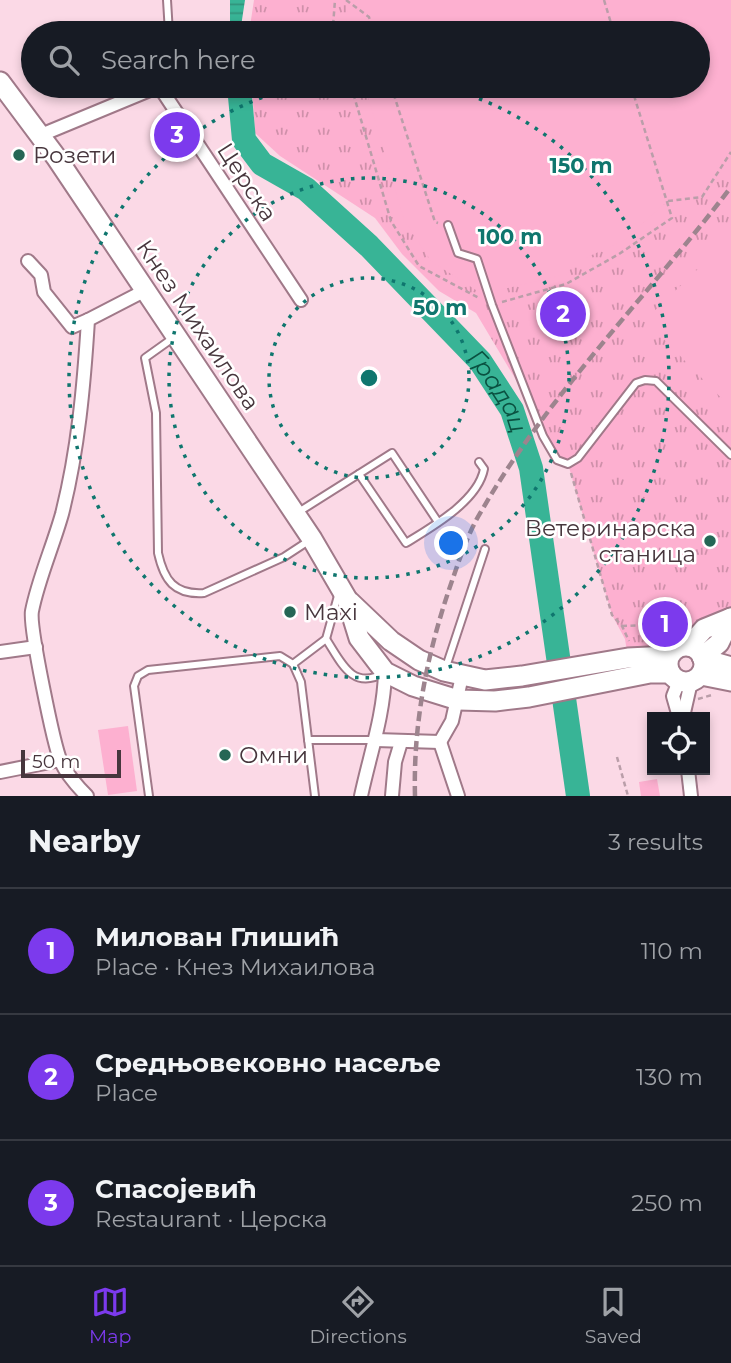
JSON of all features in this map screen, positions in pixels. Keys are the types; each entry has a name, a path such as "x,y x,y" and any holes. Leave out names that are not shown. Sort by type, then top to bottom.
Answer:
{"main road":[{"name":"Кнез Михаилова","path":"0,82 41,135 312,539 344,593 359,638 385,672 413,686 458,700 495,701 625,679 688,662"},
{"name":"Кнез Михаилова","path":"344,593 391,641 419,660 453,674 485,680 628,658 688,662"},
{"path":"688,662 731,667"},
{"path":"688,662 731,681"}],"street":[{"name":"Церска","path":"41,135 130,98"},
{"name":"Церска","path":"171,98 247,222 301,300"},
{"path":"28,261 41,275 44,292 72,327 146,290"},
{"path":"87,796 60,760 36,647 32,611 62,513 83,399 88,320"},
{"path":"0,652 36,647"},
{"path":"679,712 673,696 688,662"},
{"path":"360,796 376,740 384,696 385,672"},
{"path":"453,674 458,700 452,722 440,743 458,796"},
{"path":"376,740 440,743"},
{"path":"392,796 395,762 401,742"},
{"path":"0,772 60,760"},
{"path":"689,775 691,796"}],"lane":[{"path":"167,0 168,21"},
{"path":"448,225 458,253 477,259 543,436 557,460 568,464 578,458 636,383 645,380 656,381 731,455"},
{"path":"176,336 145,358 156,413 158,553 162,572 174,587 190,594 204,593 284,557 312,539"},
{"path":"295,514 392,453 438,522"},
{"path":"359,474 407,543 468,497 482,476 484,469 479,462"},
{"path":"453,674 485,549"},
{"path":"293,664 326,639 344,593"},
{"path":"326,639 348,674 364,679 375,678 385,672"},
{"path":"149,796 134,686 138,676 148,670 280,656 293,664 301,682 315,796"},
{"path":"309,740 376,740"}],"path":[{"path":"333,21 335,0"},
{"path":"346,0 369,17 370,21"},
{"path":"604,0 610,21"},
{"path":"355,98 391,221 419,267 492,305 566,284 619,254 672,218 635,98"},
{"path":"395,98 435,222 448,225"},
{"path":"668,201 702,197 731,152"},
{"path":"568,464 612,615 622,626 653,625 668,636 688,662"},
{"path":"617,757 628,796"}],"green space":[{"path":"254,0 731,0 731,618 672,651 628,658 625,639 612,615 568,464 557,460 528,400 476,313 439,291 402,254 375,218 280,156 255,133 253,98 710,98 710,21 251,21"},
{"path":"349,0 731,0 731,152 702,197 663,205 623,241 574,263 567,274 482,294 431,261 404,220 368,98 710,98 710,21 347,21"},
{"path":"731,237 731,408 645,320"},
{"path":"128,726 137,791 108,795 98,730"},
{"path":"657,779 660,796 641,796 639,782"}],"shaded area":[{"path":"230,0 245,0 242,21 230,21"}],"waterway":[{"name":"Градац","path":"240,98 244,140 262,164 306,189 369,246 480,361 512,410 531,468 578,796"}],"railway":[{"path":"415,796 417,740 429,658 453,578 477,518 509,467 569,384 731,187"}],"place":[{"name":"Спасојевић","path":"177,135"},
{"name":"Розети","path":"19,155"},
{"name":"Средњовековно насеље","path":"563,314"},
{"name":"Ветеринарска станица","path":"710,541"},
{"name":"Maxi","path":"290,612"},
{"name":"Милован Глишић","path":"665,624"},
{"name":"Омни","path":"225,755"}]}
